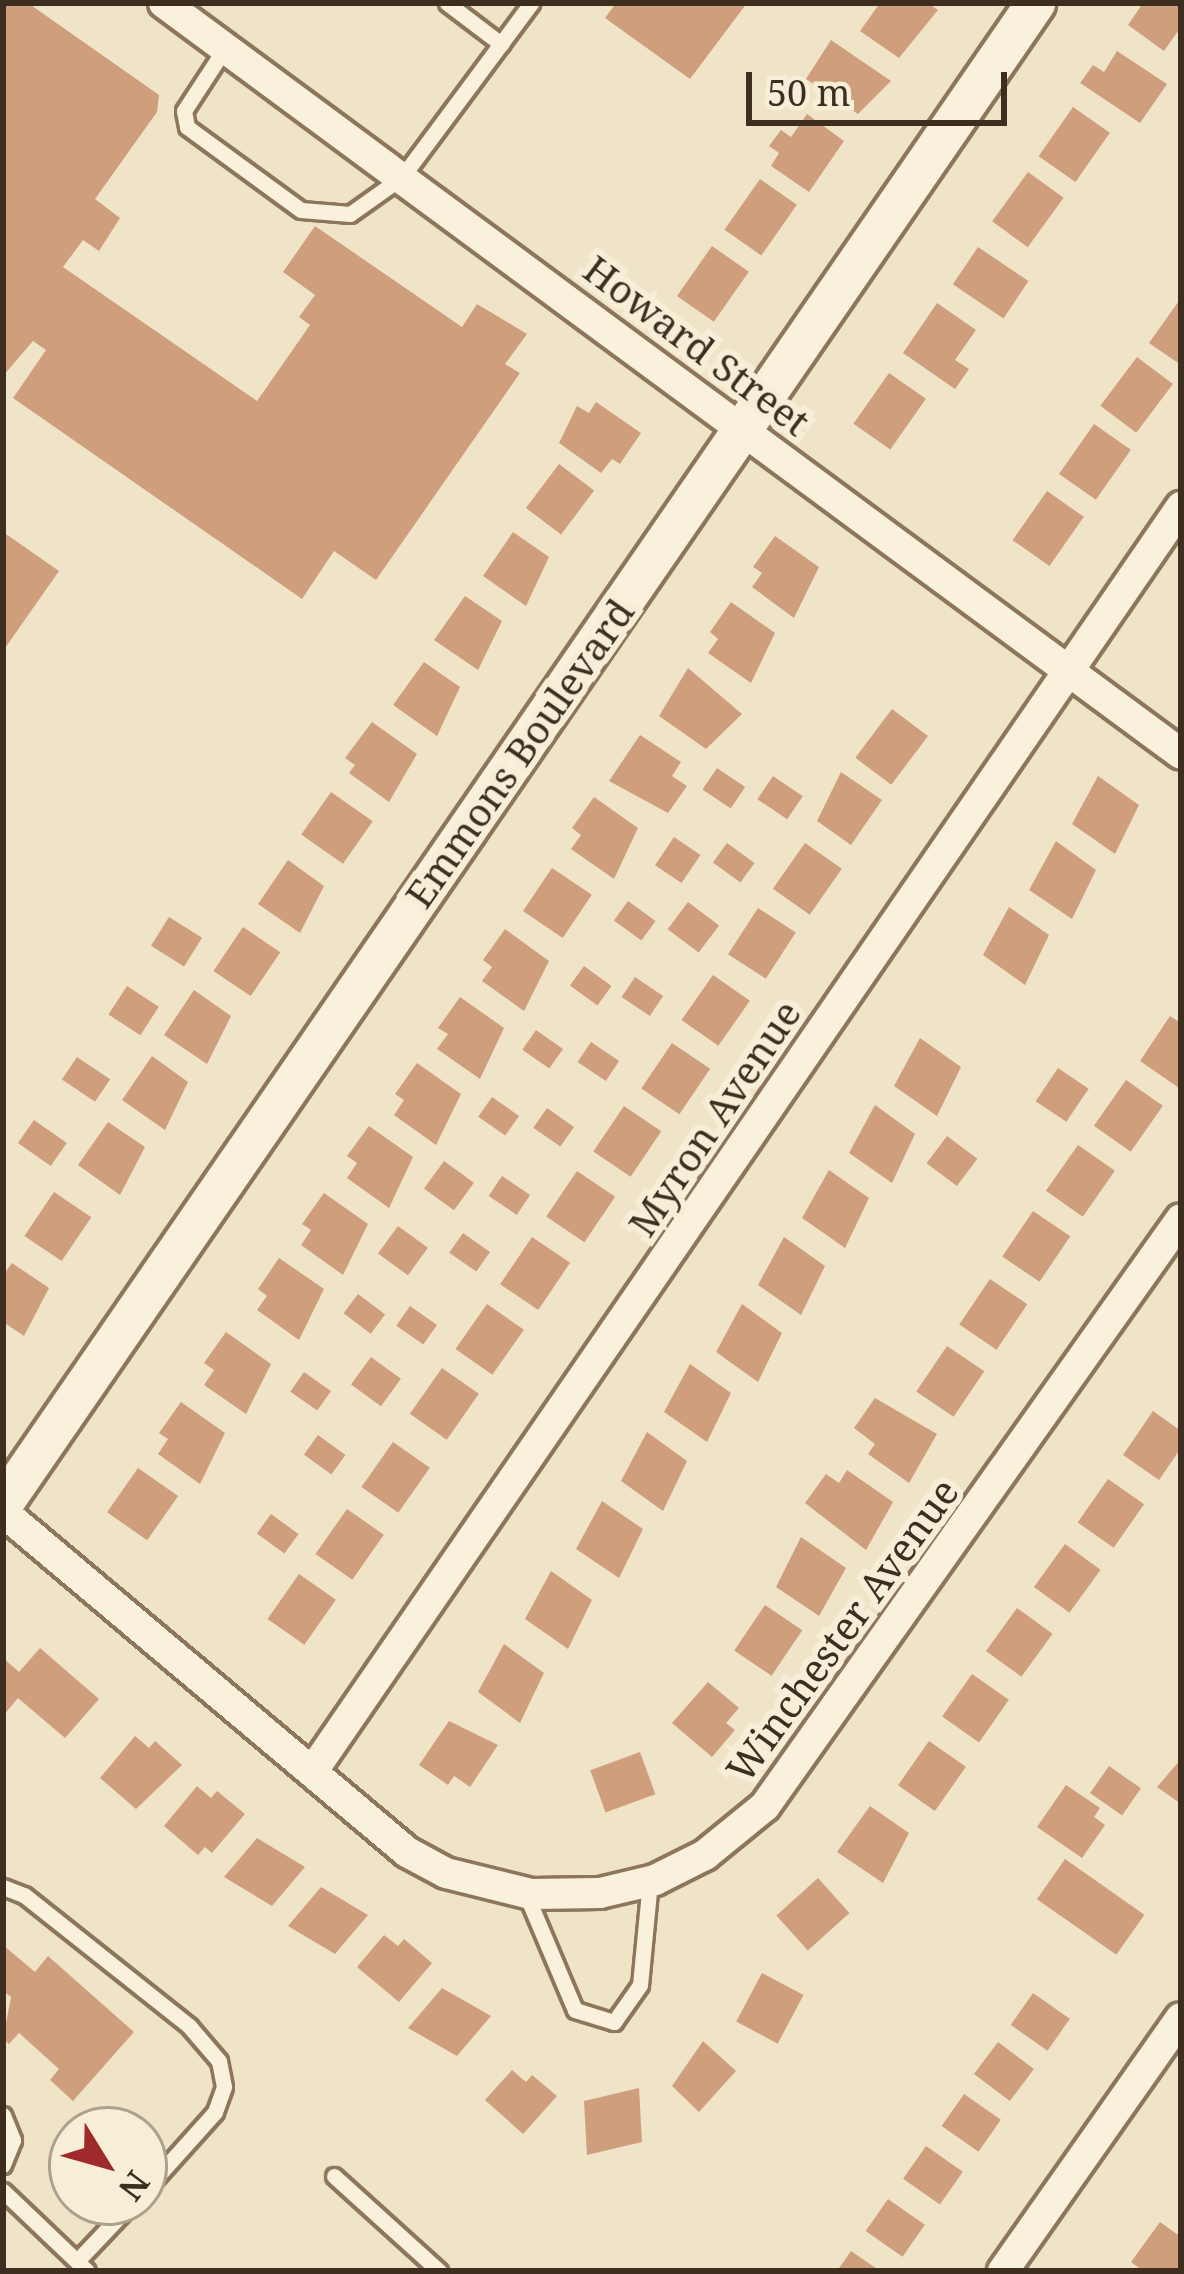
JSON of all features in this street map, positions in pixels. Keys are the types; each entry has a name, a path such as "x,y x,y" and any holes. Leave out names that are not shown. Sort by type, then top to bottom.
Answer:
{"street":[{"name":"Howard Street","path":"164,3 744,426 1181,754"},
{"name":"Emmons Boulevard","path":"3,1507 1035,3"},
{"name":"Myron Avenue","path":"312,1772 1181,507"},
{"name":"Winchester Avenue","path":"3,1507 406,1852 446,1873 526,1894 600,1893 650,1881 705,1855 766,1806 1181,1219"},
{"path":"1003,2271 1179,2026"}],"lane":[{"path":"447,3 501,44"},
{"path":"225,48 184,112 195,138 314,214 350,214 402,177 531,3"},
{"path":"526,1894 575,2010 614,2022 640,1985 650,1881"},
{"path":"3,1887 24,1895 171,2012 219,2061 224,2087 215,2112 168,2164"},
{"path":"3,2115 13,2140 3,2165"},
{"path":"334,2176 439,2271"},
{"path":"3,2191 82,2266 114,2226"}],"building":[{"path":"3,3 28,3 159,95 157,112 95,199 120,218 99,251 83,240 63,267 257,401 310,325 299,317 315,295 283,272 315,226 462,327 477,304 527,334 505,364 520,373 376,580 334,551 302,599 13,398 46,350 33,341 3,376"},
{"path":"616,3 747,3 690,79 605,18"},
{"path":"880,3 928,3 938,10 899,58 860,31"},
{"path":"1143,3 1181,3 1181,27 1164,51 1128,25"},
{"path":"831,40 891,81 858,114 806,79"},
{"path":"1117,51 1167,84 1140,123 1080,83 1093,65 1104,72"},
{"path":"1073,107 1110,133 1075,182 1039,156"},
{"path":"807,114 844,141 809,192 771,166 779,153 769,146 781,130 791,137"},
{"path":"1028,172 1064,198 1028,247 992,221"},
{"path":"760,179 797,205 761,256 724,230"},
{"path":"712,246 749,272 714,322 677,296"},
{"path":"978,247 1029,281 1003,318 953,284"},
{"path":"1181,298 1181,365 1149,343"},
{"path":"937,303 976,330 955,360 969,369 955,389 903,353"},
{"path":"1137,357 1173,384 1136,433 1100,406"},
{"path":"889,373 926,399 890,450 853,424"},
{"path":"596,402 641,433 620,464 612,459 601,473 559,443 577,406 589,413"},
{"path":"1094,424 1131,450 1096,500 1059,474"},
{"path":"559,464 594,490 561,534 526,508"},
{"path":"1047,491 1084,517 1049,566 1013,540"},
{"path":"3,532 59,571 3,651"},
{"path":"513,532 549,557 526,606 483,576"},
{"path":"775,536 819,567 794,618 752,587 762,573 753,567"},
{"path":"465,596 502,621 478,670 434,640"},
{"path":"731,602 775,633 751,683 708,653 718,639 710,632"},
{"path":"424,662 460,687 437,736 393,705"},
{"path":"688,668 742,714 706,749 659,716"},
{"path":"892,709 928,736 891,785 855,758"},
{"path":"372,722 417,754 389,802 349,773 355,765 345,758"},
{"path":"640,735 681,762 672,776 687,786 668,813 609,781"},
{"path":"717,768 745,787 731,809 702,790"},
{"path":"841,772 882,800 851,845 817,821"},
{"path":"773,776 803,796 787,819 757,799"},
{"path":"1098,776 1139,805 1115,854 1072,824"},
{"path":"331,792 373,821 343,864 301,835"},
{"path":"594,797 638,828 614,879 571,849 581,835 572,828"},
{"path":"674,837 701,855 682,883 655,865"},
{"path":"1056,841 1096,870 1072,919 1029,890"},
{"path":"727,843 755,863 740,882 713,862"},
{"path":"805,843 842,869 810,915 773,889"},
{"path":"288,860 324,886 300,933 258,904"},
{"path":"552,868 592,895 563,938 523,911"},
{"path":"628,901 656,921 641,940 614,920"},
{"path":"688,902 719,925 699,953 668,929"},
{"path":"1009,907 1049,935 1025,985 983,955"},
{"path":"758,908 796,933 766,979 728,954"},
{"path":"169,917 202,938 184,967 151,946"},
{"path":"243,927 280,952 251,996 213,971"},
{"path":"505,929 549,961 524,1011 482,981 492,967 483,960"},
{"path":"584,966 612,986 597,1005 570,985"},
{"path":"713,975 750,1001 718,1046 681,1020"},
{"path":"635,977 663,996 650,1016 622,997"},
{"path":"127,986 159,1007 140,1035 108,1015"},
{"path":"194,990 231,1016 207,1064 164,1035"},
{"path":"460,997 504,1028 480,1079 437,1049 448,1034 438,1028"},
{"path":"1170,1016 1181,1023 1179,1088 1140,1061"},
{"path":"536,1030 563,1049 549,1069 522,1050"},
{"path":"920,1038 961,1067 937,1116 894,1086"},
{"path":"591,1042 619,1061 606,1081 578,1062"},
{"path":"672,1043 710,1069 679,1114 641,1089"},
{"path":"152,1056 188,1082 165,1130 122,1100"},
{"path":"77,1057 110,1079 95,1102 62,1079"},
{"path":"417,1063 461,1094 436,1145 394,1115 404,1100 395,1094"},
{"path":"1058,1068 1089,1089 1066,1122 1036,1101"},
{"path":"1126,1080 1163,1106 1131,1152 1094,1126"},
{"path":"492,1097 519,1116 505,1136 478,1117"},
{"path":"875,1105 915,1134 892,1183 849,1153"},
{"path":"624,1106 661,1131 631,1177 593,1152"},
{"path":"547,1108 574,1127 560,1147 533,1128"},
{"path":"34,1120 67,1143 51,1166 18,1143"},
{"path":"108,1122 145,1147 120,1195 78,1165"},
{"path":"369,1126 413,1157 389,1208 347,1178 357,1163 347,1156"},
{"path":"947,1136 977,1159 957,1186 927,1163"},
{"path":"1078,1145 1115,1171 1083,1217 1046,1191"},
{"path":"444,1161 474,1183 454,1210 424,1189"},
{"path":"829,1170 869,1198 845,1248 802,1218"},
{"path":"577,1171 615,1197 584,1242 546,1217"},
{"path":"502,1176 530,1195 517,1215 489,1196"},
{"path":"54,1192 91,1217 62,1261 24,1236"},
{"path":"324,1193 368,1224 343,1275 301,1245 311,1230 302,1224"},
{"path":"1033,1211 1070,1236 1040,1282 1002,1257"},
{"path":"398,1226 428,1248 408,1275 378,1254"},
{"path":"463,1233 490,1252 476,1272 449,1253"},
{"path":"532,1237 570,1263 538,1310 500,1284"},
{"path":"784,1237 825,1266 801,1315 758,1285"},
{"path":"279,1258 324,1289 299,1340 257,1310 267,1296 258,1289"},
{"path":"12,1263 49,1288 24,1336 3,1322 3,1275"},
{"path":"990,1279 1027,1304 997,1350 959,1325"},
{"path":"358,1294 385,1314 371,1334 344,1313"},
{"path":"487,1304 524,1330 492,1375 455,1349"},
{"path":"742,1304 782,1333 758,1382 716,1352"},
{"path":"410,1306 437,1325 423,1345 396,1326"},
{"path":"226,1332 271,1364 246,1414 204,1385 214,1370 204,1363"},
{"path":"947,1346 984,1371 954,1417 916,1392"},
{"path":"371,1357 401,1379 381,1406 351,1385"},
{"path":"690,1364 731,1393 707,1442 664,1412"},
{"path":"442,1368 479,1394 447,1440 410,1414"},
{"path":"304,1372 331,1391 317,1411 290,1392"},
{"path":"875,1398 937,1434 909,1483 868,1454 875,1444 854,1428"},
{"path":"181,1402 225,1433 200,1484 158,1454 168,1439 159,1433"},
{"path":"1153,1411 1181,1431 1181,1448 1159,1480 1123,1455"},
{"path":"647,1432 687,1461 663,1511 621,1481"},
{"path":"318,1435 346,1455 331,1474 304,1454"},
{"path":"393,1442 430,1468 398,1513 361,1487"},
{"path":"138,1468 178,1496 147,1540 107,1512"},
{"path":"847,1470 893,1502 866,1550 805,1503 826,1474 839,1483"},
{"path":"1108,1479 1144,1504 1114,1548 1078,1522"},
{"path":"602,1501 643,1529 619,1578 576,1549"},
{"path":"347,1509 384,1535 352,1580 315,1554"},
{"path":"271,1514 299,1534 284,1553 257,1533"},
{"path":"801,1537 846,1568 819,1616 776,1587"},
{"path":"1065,1544 1101,1570 1069,1613 1034,1587"},
{"path":"551,1571 592,1600 568,1649 525,1619"},
{"path":"299,1574 336,1600 304,1645 267,1619"},
{"path":"765,1605 802,1630 772,1676 734,1651"},
{"path":"1017,1608 1053,1634 1021,1677 986,1651"},
{"path":"504,1644 544,1673 520,1723 478,1692"},
{"path":"40,1648 99,1699 65,1738 18,1698 3,1716 3,1658 19,1672"},
{"path":"972,1674 1009,1700 979,1742 942,1717"},
{"path":"708,1682 739,1708 726,1723 735,1730 712,1757 672,1723"},
{"path":"449,1721 498,1745 470,1787 454,1776 448,1785 419,1765"},
{"path":"135,1736 149,1748 155,1741 182,1765 136,1809 100,1778"},
{"path":"929,1741 966,1767 935,1811 898,1785"},
{"path":"640,1752 655,1794 606,1812 590,1770"},
{"path":"1181,1759 1181,1804 1157,1787"},
{"path":"1109,1766 1141,1788 1122,1815 1090,1793"},
{"path":"1066,1785 1100,1808 1094,1817 1105,1825 1082,1858 1037,1827"},
{"path":"197,1786 211,1798 217,1791 245,1814 212,1853 205,1847 198,1855 164,1826"},
{"path":"870,1806 909,1833 883,1883 837,1852"},
{"path":"257,1838 305,1867 272,1906 224,1877"},
{"path":"1065,1859 1144,1915 1116,1955 1037,1899"},
{"path":"818,1878 849,1913 808,1950 776,1915"},
{"path":"321,1887 368,1915 335,1954 288,1926"},
{"path":"384,1935 398,1946 404,1939 432,1963 399,2002 357,1967"},
{"path":"3,1945 35,1972 48,1956 134,2032 73,2101 50,2080 59,2069 19,2033 9,2044 3,2039 11,1997 3,1991"},
{"path":"762,1973 803,1995 778,2044 736,2022"},
{"path":"442,1988 491,2016 457,2056 408,2028"},
{"path":"1033,1993 1070,2019 1047,2051 1011,2025"},
{"path":"703,2041 736,2071 699,2112 672,2086"},
{"path":"998,2042 1034,2069 1010,2101 974,2074"},
{"path":"512,2070 526,2082 532,2075 557,2096 523,2134 485,2100"},
{"path":"639,2088 642,2142 587,2155 584,2101"},
{"path":"964,2094 1001,2120 978,2152 942,2126"},
{"path":"926,2146 963,2172 940,2205 903,2179"},
{"path":"888,2199 925,2225 902,2257 866,2231"},
{"path":"1160,2222 1181,2237 1181,2271 1143,2271 1131,2262"},
{"path":"851,2251 880,2271 837,2271"}]}
